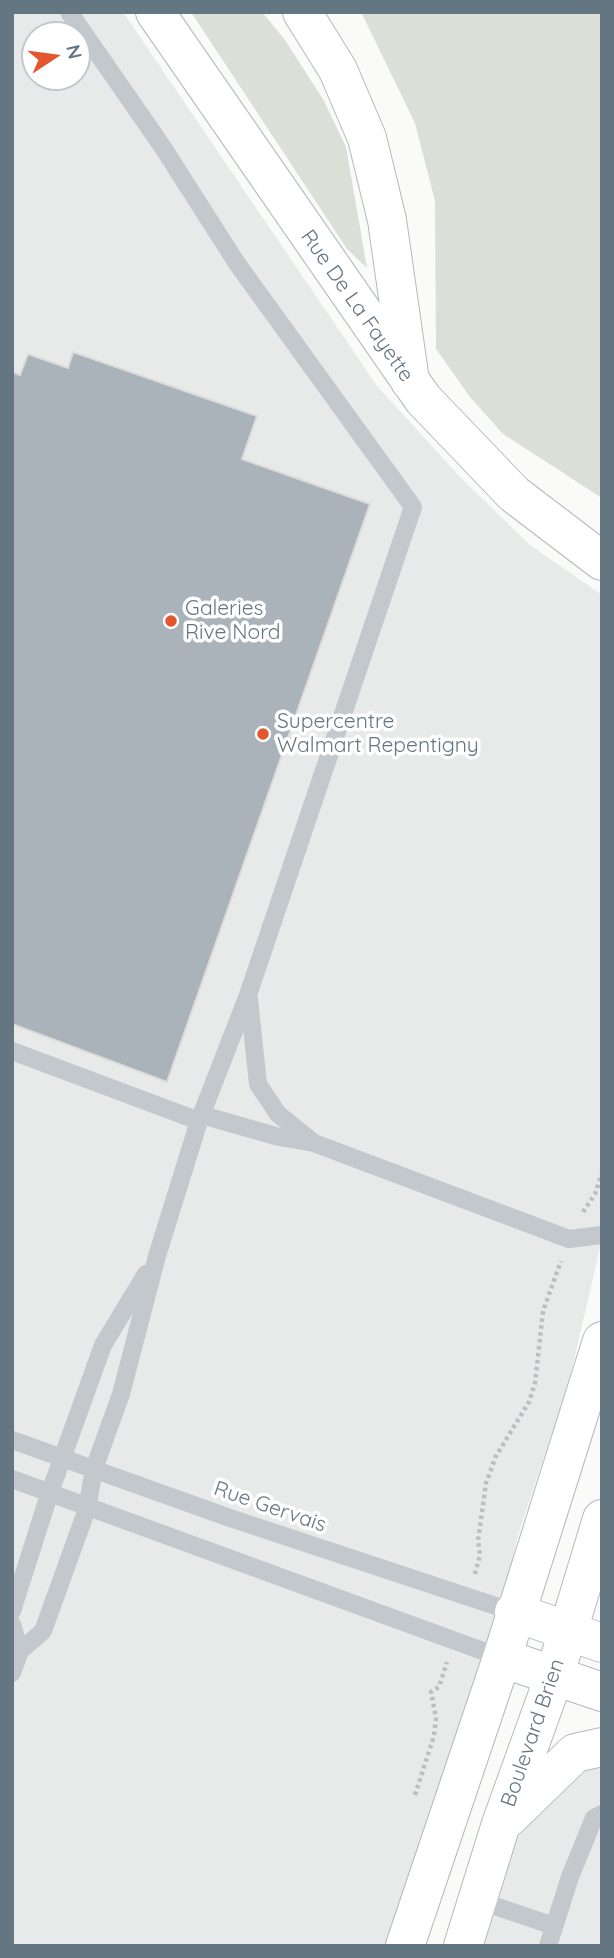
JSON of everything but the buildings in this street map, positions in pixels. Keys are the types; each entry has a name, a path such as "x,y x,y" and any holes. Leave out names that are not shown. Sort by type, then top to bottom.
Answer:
{"main road":[{"name":"Rue De La Fayette","path":"155,12 439,419 499,480 532,509 602,561"},
{"path":"302,12 343,79 372,156 387,220 410,381"},
{"path":"405,1946 502,1658 514,1612 602,1341"},
{"name":"Boulevard Brien","path":"463,1946 501,1824 554,1677 585,1637 602,1519"},
{"path":"514,1612 585,1637"},
{"path":"502,1658 602,1692"},
{"path":"501,1824 575,1753 602,1747"}],"lane":[{"path":"12,1673 20,1651 43,1631 87,1509 94,1469 121,1394 157,1256 201,1118 248,996 413,507 236,262 162,146 69,12"},
{"path":"248,996 258,1084 278,1114 314,1143"},
{"path":"12,1051 201,1118 314,1143 569,1239 602,1235"},
{"path":"12,1611 49,1495 103,1345 157,1256"},
{"name":"Rue Gervais","path":"12,1440 230,1518 514,1612"},
{"path":"12,1479 87,1509 502,1658"},
{"path":"12,1624 20,1651"},
{"path":"548,1946 570,1877 594,1818 602,1814"},
{"path":"477,1900 554,1926"}],"path":[{"path":"580,1214 590,1202 602,1172"},
{"path":"480,1555 478,1542 486,1483 496,1456 529,1402 535,1383 543,1311 563,1255"},
{"path":"413,1801 434,1736 436,1718 431,1692 439,1687"}],"shaded area":[{"path":"12,12 123,12 377,386 460,477 530,545 602,595 602,1239 569,1382 518,1535 462,1778 406,1946 12,1946"},
{"path":"191,12 262,12 285,40 324,101 346,147 367,268 347,249"},
{"path":"361,12 602,12 602,498 503,434 470,397 436,349 435,201 415,123"},
{"path":"602,1758 602,1946 472,1946 509,1834 590,1761"}],"place":[{"name":"Galeries Rive Nord","path":"171,621"},
{"name":"Supercentre Walmart Repentigny","path":"263,734"}]}
